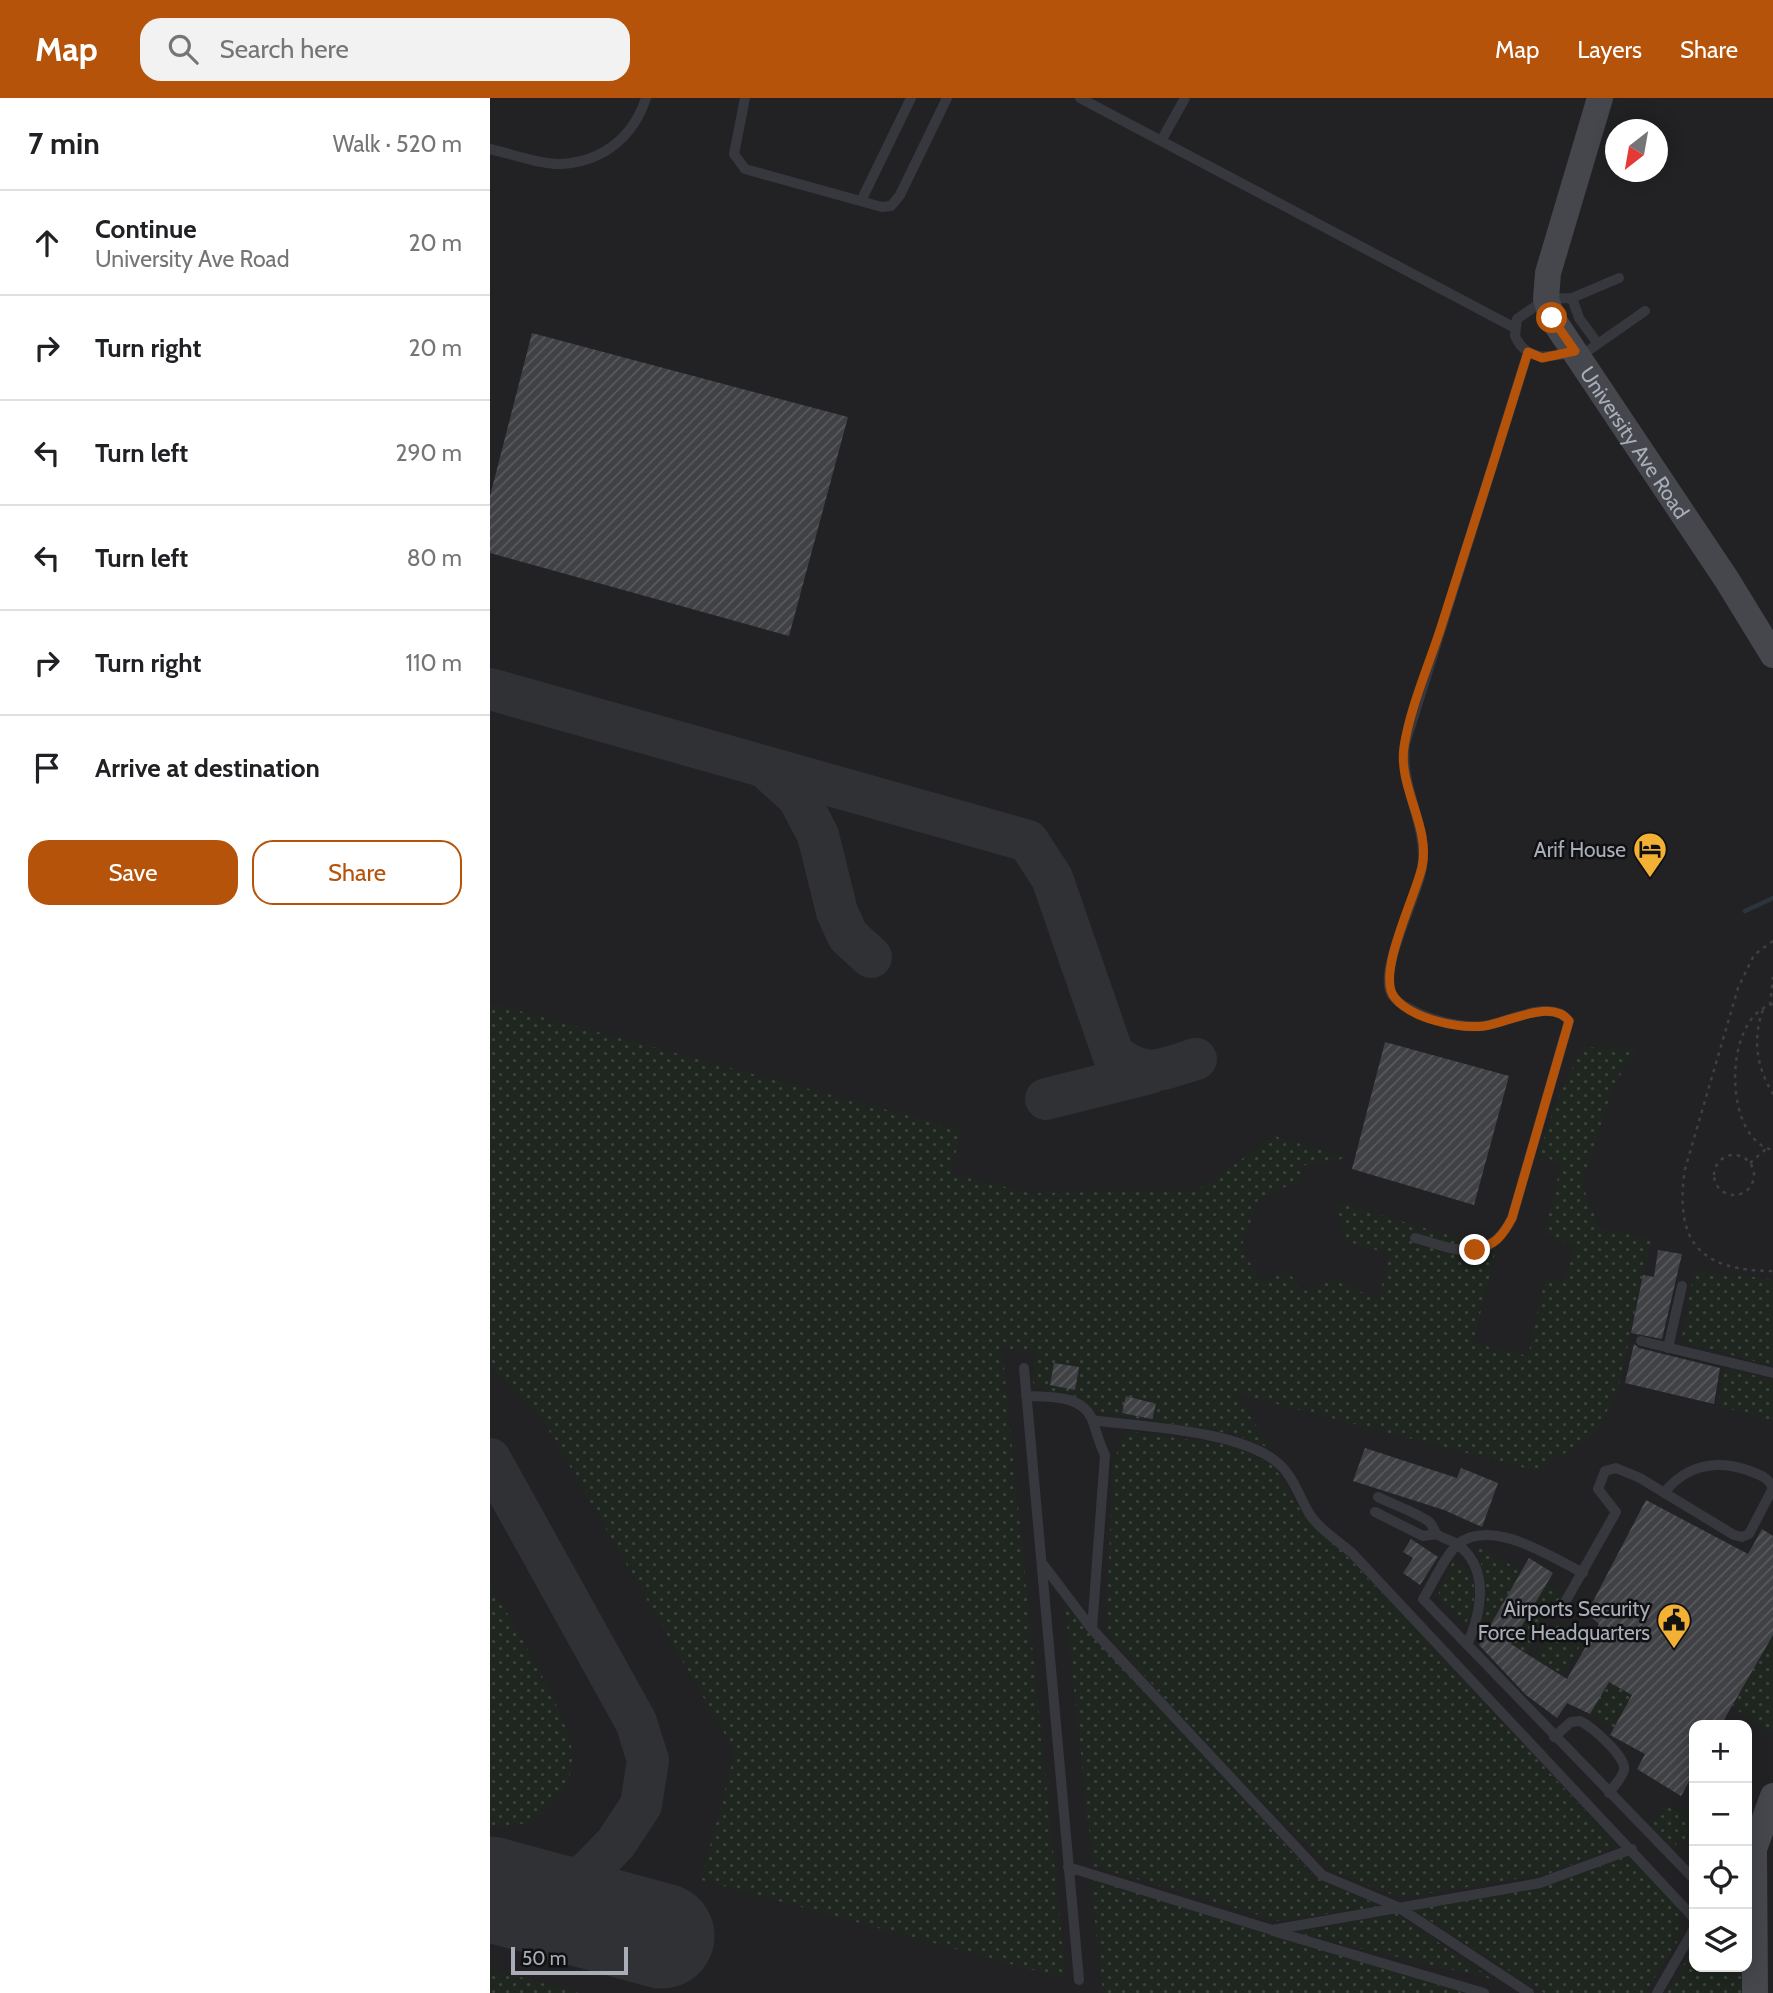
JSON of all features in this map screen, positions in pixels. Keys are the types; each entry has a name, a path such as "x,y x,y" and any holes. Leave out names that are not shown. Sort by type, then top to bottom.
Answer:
{"street":[{"path":"1559,299 1548,273 1600,98"},
{"name":"University Ave Road","path":"1559,299 1552,318 1584,351 1773,655"},
{"path":"1752,1848 1773,1796"},
{"path":"1752,1864 1759,1958 1755,1993"}],"lane":[{"path":"490,149 559,164 598,157 622,141 646,98"},
{"path":"745,98 734,154 745,169 882,207 896,201 947,98"},
{"path":"861,201 911,98"},
{"path":"1080,98 1515,328"},
{"path":"1161,141 1185,98"},
{"path":"1619,278 1525,312 1515,328 1519,344 1528,352 1542,358 1584,351 1645,311"},
{"path":"1415,1238 1453,1248 1475,1250 1493,1245 1503,1236 1512,1218 1569,1021 1565,1015 1552,1011 1483,1026 1444,1022 1404,1006 1394,998 1389,988 1391,965 1423,865 1422,839 1405,772 1405,744 1528,352"},
{"path":"1668,1348 1682,1286"},
{"path":"1641,1341 1773,1373"},
{"path":"1024,1368 1079,1980"},
{"path":"1026,1396 1060,1397 1076,1404 1092,1420 1225,1438 1258,1450 1278,1463 1291,1478 1310,1516 1352,1553 1689,1912"},
{"path":"1092,1420 1093,1430 1105,1455 1092,1629"},
{"path":"1564,1604 1616,1512 1598,1489 1605,1471 1616,1468 1625,1471 1664,1493 1742,1537 1749,1534 1773,1488 1770,1482 1756,1473 1718,1464 1682,1474 1664,1493"},
{"path":"1378,1497 1430,1522 1437,1534"},
{"path":"1375,1512 1423,1536 1437,1534 1458,1544 1472,1561 1479,1580 1479,1614 1467,1645"},
{"path":"1583,1573 1517,1540 1494,1535 1476,1536 1458,1544 1423,1599 1689,1874"},
{"path":"1041,1561 1092,1629 1322,1875 1398,1907 1529,1993"},
{"path":"1555,1737 1572,1722 1580,1721 1613,1749 1624,1763 1625,1769 1609,1793"},
{"path":"1272,1930 1540,1883 1632,1849"},
{"path":"1068,1867 1484,1993"},
{"path":"1657,1993 1689,1938"}],"path":[{"path":"1773,941 1754,955 1738,988 1685,1169 1681,1194 1689,1233 1706,1257 1725,1267 1773,1271"},
{"path":"1773,976 1772,1005 1765,1007 1748,1024 1741,1036 1736,1080 1746,1129 1766,1149 1773,1150"},
{"path":"1765,1007 1757,1026 1759,1064 1773,1094"},
{"path":"1750,1163 1766,1149"},
{"path":"1739,1155 1750,1163 1754,1177 1742,1193 1728,1194 1717,1186 1713,1173 1719,1160 1739,1155"}],"shaded area":[{"path":"490,98 1773,98 1773,1993 490,1993"},
{"path":"490,1003 961,1130 951,1174 1030,1193 1196,1191 1275,1136 1347,1158 1301,1166 1300,1180 1258,1200 1241,1248 1261,1281 1288,1271 1302,1292 1334,1279 1378,1300 1390,1254 1345,1241 1336,1202 1496,1249 1473,1343 1528,1356 1545,1279 1564,1281 1575,1245 1544,1234 1561,1165 1539,1153 1560,1092 1583,1047 1638,1049 1614,1084 1582,1184 1600,1229 1651,1239 1618,1390 1595,1434 1537,1471 1234,1393 1272,1449 1233,1434 1093,1411 1046,1389 1033,1386 1035,1352 1002,1348 1066,1979 701,1880 735,1752 543,1420 490,1366"},
{"path":"1694,1271 1773,1279 1773,1366 1681,1342"},
{"path":"1725,1368 1773,1380 1773,1421 1718,1406"},
{"path":"1126,1431 1227,1445 1273,1465 1305,1517 1350,1559 1618,1846 1548,1874 1401,1898 1334,1872 1211,1751 1106,1632 1113,1462"},
{"path":"1478,1547 1522,1571 1479,1645 1487,1600"},
{"path":"1453,1561 1469,1572 1473,1580 1474,1598 1465,1625 1437,1597"},
{"path":"490,1583 550,1692 561,1715 572,1751 570,1773 565,1786 546,1811 532,1820 508,1826 490,1826"},
{"path":"1547,1583 1563,1594 1526,1654 1511,1644"},
{"path":"1065,1605 1316,1878 1381,1906 1279,1921 1093,1866"},
{"path":"1558,1619 1585,1637 1563,1676 1534,1659"},
{"path":"1773,1635 1773,1733 1732,1707"},
{"path":"1609,1682 1632,1695 1613,1729 1590,1714"},
{"path":"1664,1805 1683,1815 1689,1806 1689,1843 1680,1837 1674,1848 1650,1827"},
{"path":"1630,1855 1680,1911 1682,1934 1645,1993 1544,1993 1413,1910 1543,1887"},
{"path":"1090,1877 1464,1993 1103,1993"},
{"path":"1397,1914 1492,1979 1294,1933"},
{"path":"1689,1956 1689,1972 1742,1972 1742,1993 1667,1993"},
{"path":"490,1969 579,1993 490,1993"}],"building":[{"path":"532,333 848,417 789,636 490,553 490,496"},
{"path":"1385,1042 1509,1076 1474,1205 1352,1169"},
{"path":"1658,1250 1682,1254 1662,1339 1631,1333 1643,1275 1654,1277"},
{"path":"1634,1344 1639,1348 1720,1368 1714,1404 1625,1383"},
{"path":"1054,1363 1079,1367 1075,1390 1050,1385"},
{"path":"1126,1396 1156,1404 1152,1419 1122,1413"},
{"path":"1365,1448 1457,1478 1461,1468 1498,1483 1482,1527 1444,1510 1353,1481"},
{"name":"Airports Security Force Headquarters","path":"1646,1500 1748,1554 1762,1529 1773,1536 1773,1635 1724,1720 1689,1720 1689,1782 1681,1796 1637,1769 1645,1754 1610,1735 1632,1695 1609,1682 1590,1714 1567,1703 1557,1718 1526,1695 1479,1645 1529,1558 1553,1573 1511,1644 1567,1679 1599,1624 1587,1613"},
{"path":"1411,1539 1438,1557 1420,1585 1403,1573 1413,1558 1403,1552"}],"waterway":[{"path":"1745,911 1773,898"}],"taxiway":[{"path":"490,689 1028,841 1052,878 1113,1054 1144,1070 1162,1069 1196,1059"},
{"path":"766,768 798,797 818,835 837,912 848,936 871,957"},
{"path":"1046,1099 1150,1073"},
{"path":"490,1459 636,1722 648,1760 641,1805 616,1843 587,1873 549,1889 502,1892"}],"runway":[{"path":"490,1889 662,1936"}],"place":[{"name":"Arif House","path":"1650,879"},
{"name":"Airports Security Force Headquarters","path":"1674,1650"}],"route":[{"path":"1475,1250 1493,1245 1503,1236 1512,1218 1569,1021 1560,1012 1552,1011 1483,1026 1466,1025 1444,1022 1421,1014 1394,998 1389,988 1391,965 1423,865 1422,839 1403,757 1528,352 1542,358 1575,351 1552,318"}]}
